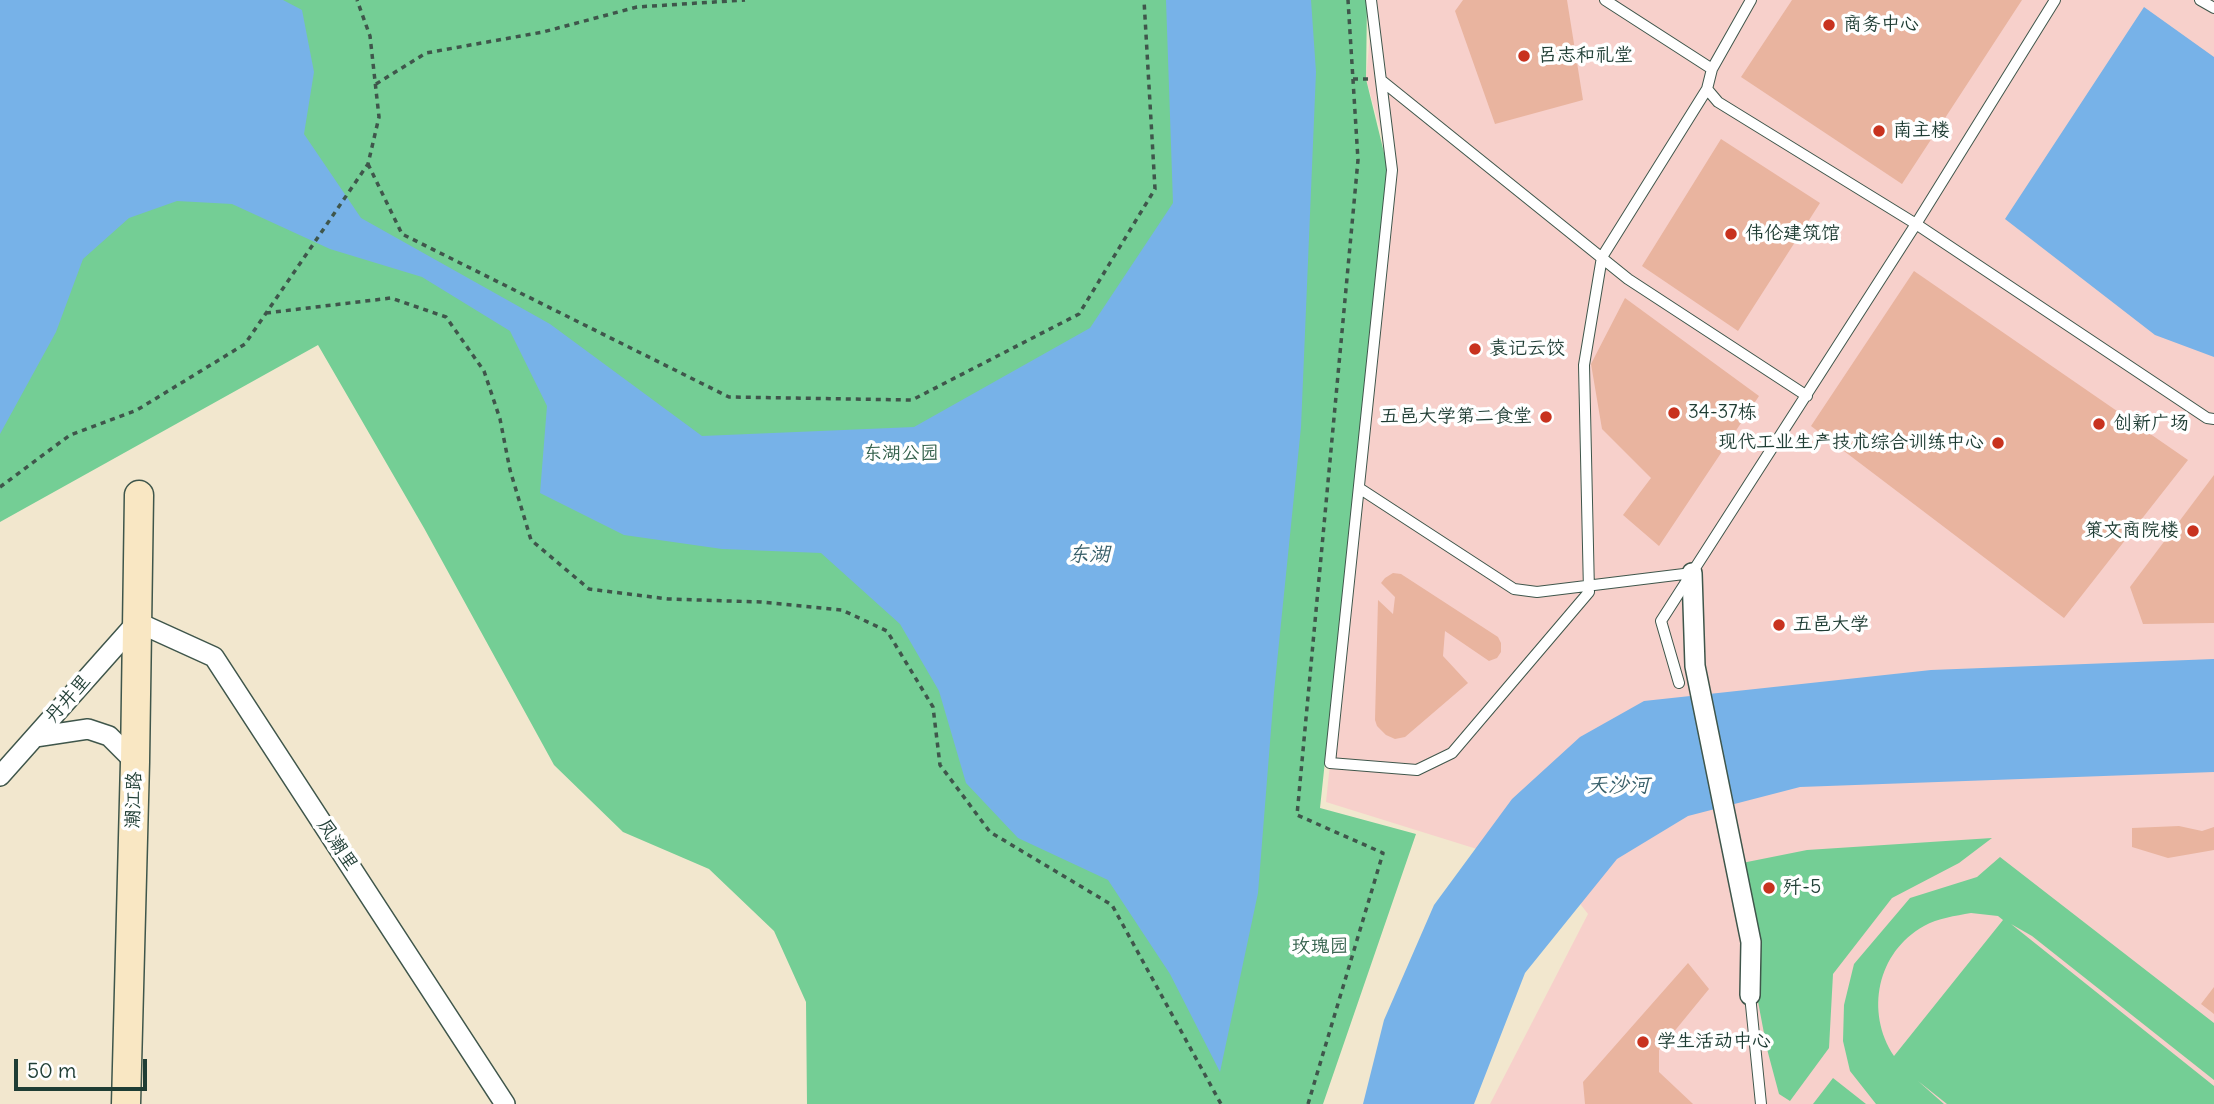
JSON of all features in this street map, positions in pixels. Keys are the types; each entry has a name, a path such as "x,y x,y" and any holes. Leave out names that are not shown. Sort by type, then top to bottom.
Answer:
{"street":[{"name":"潮江路","path":"126,1104 139,495"},
{"path":"1692,573 1695,666 1751,942 1750,995"},
{"name":"丹井里","path":"0,776 137,622"},
{"name":"凤潮里","path":"137,622 214,657 505,1104"},
{"path":"35,737 88,729 109,737 135,762"}],"lane":[{"path":"1371,0 1392,170 1330,763 1417,770 1452,753 1589,592 1584,365 1602,257 1707,89 1712,69 1751,0"},
{"path":"1605,0 1712,69"},
{"path":"1679,683 1661,621 1807,396 2055,0"},
{"path":"2200,0 2214,9"},
{"path":"1382,81 1628,279 1807,396"},
{"path":"1707,89 1718,102 1916,224 2207,418 2214,419"},
{"path":"1359,488 1514,589 1537,592 1692,573"},
{"path":"1750,995 1761,1104"}],"path":[{"path":"0,487 70,435 137,410 245,344 368,164 379,117 370,36 357,0"},
{"path":"376,84 426,53 543,32 637,7 745,0"},
{"path":"368,164 402,234 729,397 912,400 1079,314 1155,190 1144,0"},
{"path":"266,313 391,298 446,317 484,371 500,419 510,470 531,540 589,589 668,599 761,602 842,610 887,631 933,707 940,765 990,832 1112,905 1222,1104"}],"shaded area":[{"name":"五邑大学","path":"1373,0 2214,0 2214,1104 1490,1104 1588,914 1557,874 1326,802 1392,170 1366,79"}],"green space":[{"name":"东湖公园","path":"0,0 1367,0 1366,79 1388,169 1320,808 1416,834 1323,1104 807,1104 806,1002 774,931 709,869 623,832 554,765 424,528 318,345 0,522"},
{"path":"1992,838 1959,863 1892,898 1833,974 1829,1048 1790,1101 1779,1094 1767,1049 1732,865 1807,850"},
{"path":"2000,857 2214,1023 2214,1080 2032,936 2011,924 2214,1086 2214,1104 1947,1104 1918,1081 1944,1104 1876,1104 1850,1071 1843,1041 1844,1005 1854,964 1910,898 1977,877","holes":["1971,913 1998,916 2003,920 1894,1056 1885,1039 1878,1002 1886,967 1895,951 1908,937 1935,921"]},
{"path":"1833,1078 1866,1104 1813,1104"}],"water":[{"name":"东湖","path":"0,0 283,0 302,10 314,72 304,134 361,218 550,324 702,436 914,427 1090,328 1173,203 1166,0 1311,0 1316,72 1301,427 1274,692 1258,893 1220,1072 1170,974 1108,880 1018,838 966,783 939,691 900,624 821,553 722,549 624,535 540,493 547,406 510,331 422,277 330,249 232,204 177,201 129,218 83,259 56,332 0,434"},
{"path":"2144,7 2214,57 2214,357 2155,335 2005,219"},
{"name":"天沙河","path":"2214,659 2214,772 1800,787 1688,816 1617,859 1525,973 1474,1104 1363,1104 1384,1020 1434,905 1512,799 1580,737 1644,701 1931,670"}],"building":[{"name":"吕志和礼堂","path":"1463,0 1567,0 1583,100 1495,124 1455,11"},
{"name":"南主楼","path":"1792,0 2022,0 1902,184 1741,77"},
{"name":"伟伦建筑馆","path":"1721,139 1820,203 1738,331 1642,266"},
{"name":"现代工业生产技术综合训练中心","path":"1914,271 2188,460 2064,618 1811,426"},
{"name":"34-37栋","path":"1625,298 1759,396 1659,546 1623,515 1651,478 1602,429 1591,364"},
{"name":"策文商院楼","path":"2214,475 2214,623 2143,624 2130,587"},
{"path":"1393,573 1401,574 1498,637 1501,643 1501,652 1497,658 1489,661 1445,631 1443,656 1468,683 1405,737 1395,739 1386,735 1375,720 1378,600 1393,614 1395,597 1381,583"},
{"path":"2179,826 2202,831 2214,827 2214,850 2168,858 2132,847 2132,828"},
{"name":"学生活动中心","path":"1688,963 1709,989 1659,1050 1659,1072 1693,1104 1585,1104 1583,1082"},
{"path":"2214,987 2214,1014 2201,1004"}],"place":[{"name":"商务中心","path":"1829,25"},
{"name":"吕志和礼堂","path":"1524,56"},
{"name":"南主楼","path":"1879,131"},
{"name":"伟伦建筑馆","path":"1731,234"},
{"name":"袁记云饺","path":"1475,349"},
{"name":"34-37栋","path":"1674,413"},
{"name":"五邑大学第二食堂","path":"1546,417"},
{"name":"创新广场","path":"2099,424"},
{"name":"现代工业生产技术综合训练中心","path":"1998,443"},
{"name":"策文商院楼","path":"2193,531"},
{"name":"五邑大学","path":"1779,625"},
{"name":"歼-5","path":"1769,888"},
{"name":"学生活动中心","path":"1643,1042"}],"park label":[{"name":"玫瑰园","path":"1320,947"}]}
